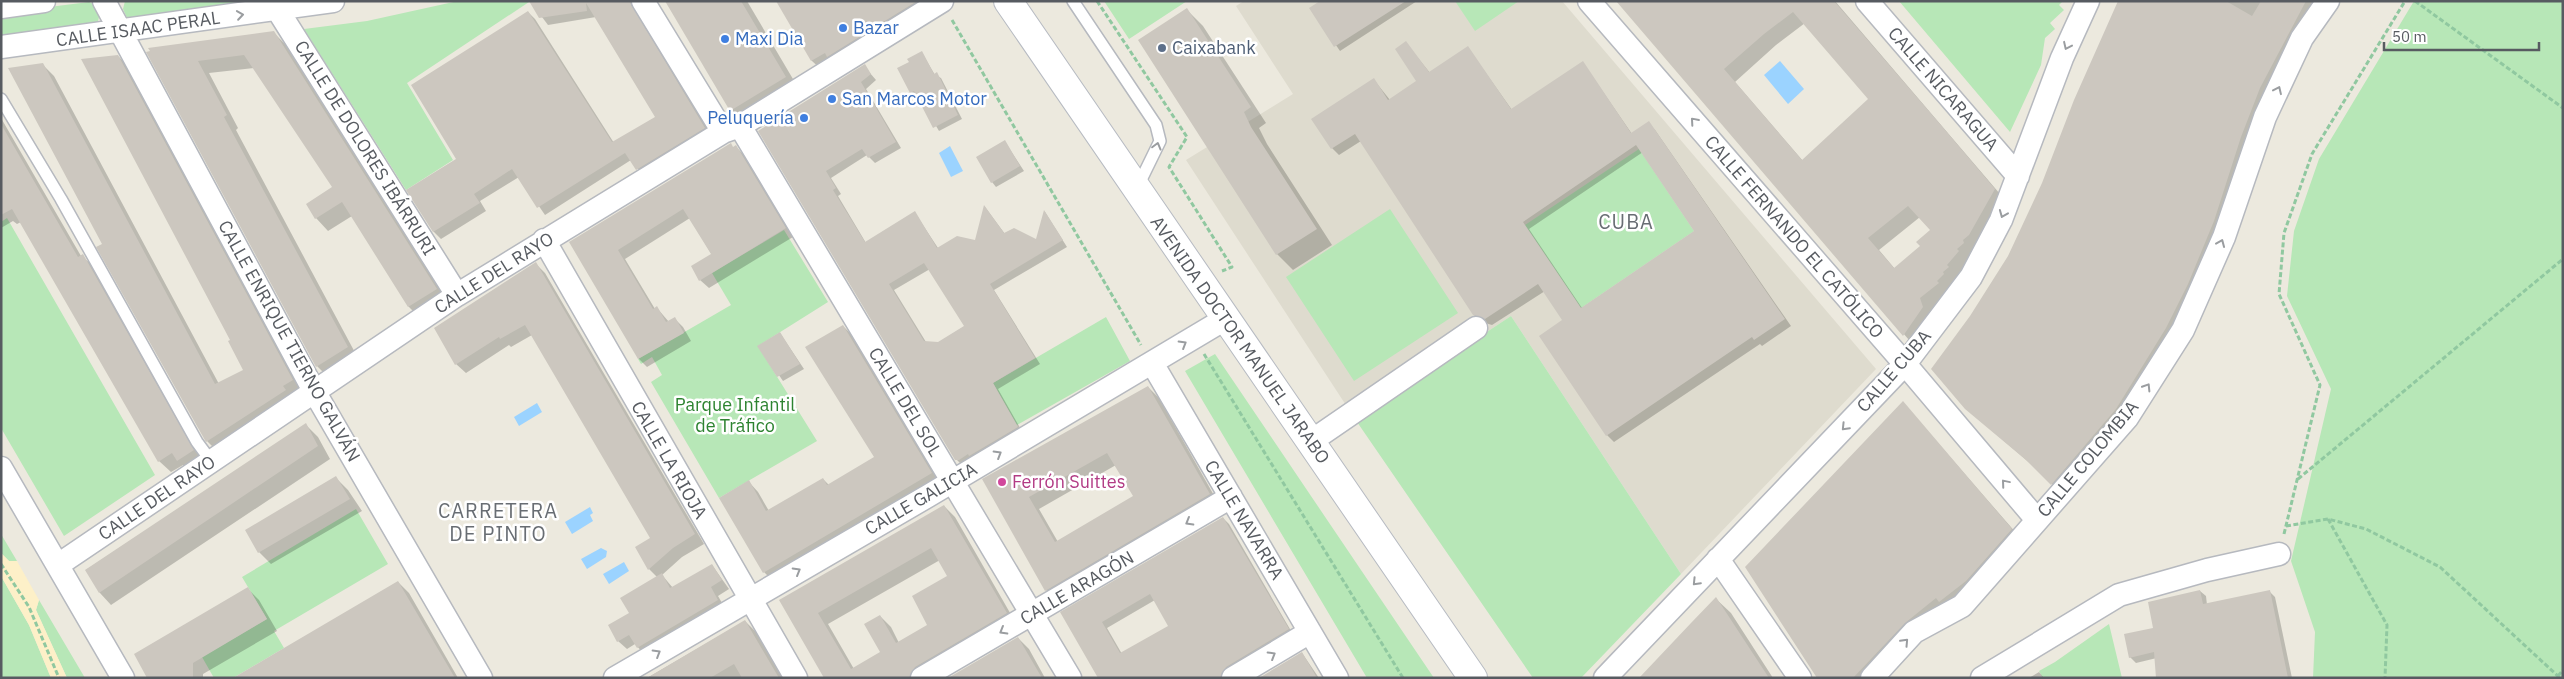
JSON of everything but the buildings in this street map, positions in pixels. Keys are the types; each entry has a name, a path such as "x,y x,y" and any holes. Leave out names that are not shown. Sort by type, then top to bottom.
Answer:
{"street":[{"path":"1,7 44,1"},
{"name":"CALLE ENRIQUE TIERNO GALVÁN","path":"104,1 314,391 481,678"},
{"name":"CALLE ISAAC PERAL","path":"1,47 121,31 275,6 333,1"},
{"name":"CALLE DEL SOL","path":"643,1 731,129 952,481 1033,613 1070,678"},
{"name":"CALLE FERNANDO EL CATÓLICO","path":"1589,1 1905,364 2037,520"},
{"name":"CALLE NICARAGUA","path":"1867,1 2018,176"},
{"name":"CALLE CUBA","path":"1604,678 1905,364 1971,277 2001,220 2062,58 2088,1"},
{"name":"CALLE COLOMBIA","path":"1872,678 1914,632 1962,606 2127,418 2183,330 2224,238 2265,118 2302,38 2328,1"},
{"name":"CALLE DEL RAYO","path":"58,565 456,295 544,240 942,2"},
{"name":"AVENIDA DOCTOR MANUEL JARABO","path":"1016,4 1136,190 1473,678"},
{"name":"CALLE DE DOLORES IBÁRRURI","path":"275,6 456,295"},
{"name":"CALLE LA RIOJA","path":"544,240 748,599 796,678"},
{"name":"CALLE GALICIA","path":"615,678 1226,319"},
{"path":"1310,442 1476,328"},
{"name":"CALLE NAVARRA","path":"1152,363 1337,678"},
{"path":"1,468 123,678"},
{"name":"CALLE ARAGÓN","path":"922,678 1231,497"},
{"path":"1982,678 2119,595 2207,570 2279,554"},
{"path":"1718,559 1800,678"},
{"path":"1233,678 1310,632"}],"lane":[{"path":"1073,1 1156,125 1160,140 1159,146 1136,190"},
{"path":"1,100 61,199 197,442 211,461"}],"path":[{"path":"2279,554 2320,385 2279,294 2284,233 2312,154 2404,1"},
{"path":"2415,1 2563,108"},
{"path":"942,2 1152,363"},
{"path":"2297,480 2563,259"},
{"path":"1194,337 1402,678"},
{"path":"2286,526 2328,519 2366,529 2440,567 2559,677 2563,670"},
{"path":"2328,519 2387,625 2385,678"},
{"path":"1,564 29,607 59,678"}],"shaded area":[{"path":"1244,1 1562,1 1876,369 1681,574 1511,316 1355,419 1186,160 1293,94 1236,6"}],"green space":[{"path":"125,1 253,1 127,18 123,9"},
{"path":"458,1 529,2 407,83 453,160 406,190 304,29 367,21"},
{"path":"1104,1 1187,1 1129,39"},
{"path":"1455,1 1519,1 1475,31"},
{"path":"1899,1 2063,1 2059,5 2064,10 2050,23 2055,29 2045,38 2041,65 2010,132"},
{"path":"2414,1 2563,1 2563,678 2313,678 2315,632 2291,561 2331,389 2287,296 2294,231 2319,159"},
{"path":"89,2 97,8 99,14 96,25 1,41 1,13"},
{"path":"1639,149 1694,231 1581,308 1525,225"},
{"path":"1390,209 1458,313 1354,381 1286,277"},
{"path":"7,218 155,475 64,536 1,428 1,222"},
{"name":"Parque Infantil de Tráfico","path":"784,230 828,302 758,346 817,441 719,498 651,382 662,375 652,357 641,364 638,359 731,305 712,273"},
{"path":"1511,316 1681,574 1581,678 1533,678 1355,419"},
{"path":"1106,317 1130,361 1017,425 993,383"},
{"path":"1215,354 1434,678 1367,678 1185,371"},
{"path":"356,509 388,564 274,631 284,648 233,678 214,678 202,657 267,619 242,577"},
{"path":"1,534 17,561 9,561 1,553"},
{"path":"1,576 29,625 51,678 1,678"},
{"path":"39,600 85,678 67,678 36,610"},
{"path":"2109,624 2122,678 2043,678 2039,671"}],"sand":[{"path":"1,553 9,561 17,561 39,600 36,610 67,678 51,678 29,625 1,576"}],"water":[{"path":"1780,61 1804,89 1788,104 1764,75"},
{"path":"950,146 963,171 951,177 939,153"},
{"path":"537,403 542,412 519,426 514,417"},
{"path":"590,507 593,513 590,515 593,521 572,534 565,522"},
{"path":"601,548 607,551 606,557 587,569 581,559"},
{"path":"624,562 629,571 609,584 603,574"}],"place":[{"name":"Bazar","path":"843,28"},
{"name":"Maxi Dia","path":"725,39"},
{"name":"Caixabank","path":"1162,48"},
{"name":"San Marcos Motor","path":"832,99"},
{"name":"Peluquería","path":"804,118"},
{"name":"Ferrón Suittes","path":"1002,482"}],"district":[{"name":"CUBA","path":"1626,222"},
{"name":"CARRETERA DE PINTO","path":"498,522"}]}
